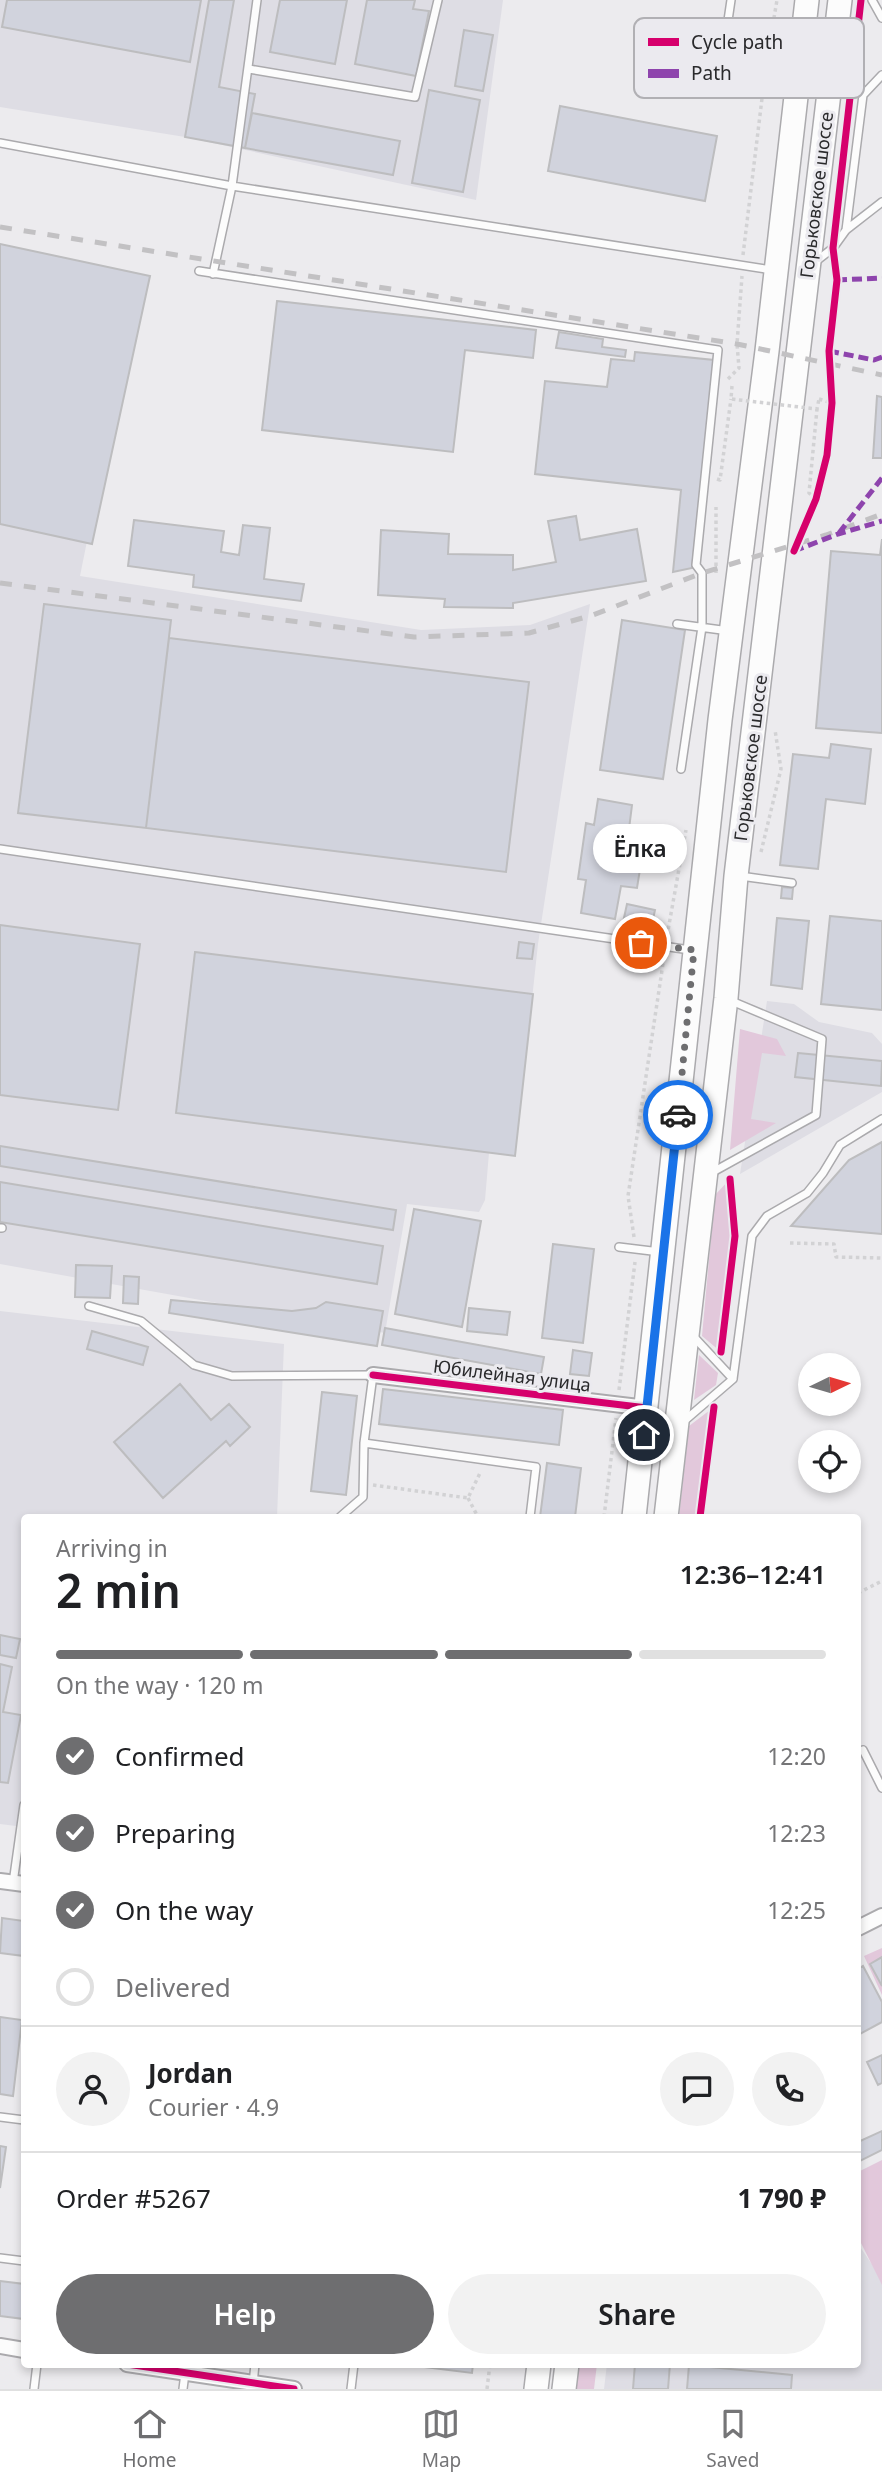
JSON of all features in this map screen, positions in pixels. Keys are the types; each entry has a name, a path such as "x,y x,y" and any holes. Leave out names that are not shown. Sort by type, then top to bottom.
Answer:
{"main road":[{"name":"Горьковское шоссе","path":"805,18 807,0"},
{"name":"Горьковское шоссе","path":"837,18 839,0"},
{"name":"Горьковское шоссе","path":"634,1514 694,950 795,98"},
{"name":"Горьковское шоссе","path":"666,1514 726,998 736,876 828,98"},
{"path":"536,2389 539,2368"},
{"path":"564,2389 567,2368"}],"street":[{"name":"Юбилейная улица","path":"373,1376 647,1408"},
{"path":"861,1926 882,1916"},
{"path":"0,2346 21,2350"},
{"path":"156,2368 294,2389"}],"lane":[{"path":"213,274 232,186 257,0"},
{"path":"249,69 415,97 438,0"},
{"path":"728,18 731,0"},
{"path":"872,0 882,18"},
{"path":"864,94 882,75"},
{"path":"846,230 863,98"},
{"path":"0,143 232,186 776,271"},
{"path":"809,267 833,248 846,230 882,202"},
{"path":"199,271 718,350 696,565 702,573 702,627 681,769"},
{"path":"677,624 731,631"},
{"path":"0,849 694,950"},
{"path":"736,876 792,883"},
{"path":"704,1177 816,1115 822,1040 726,998"},
{"path":"678,1427 733,1379 752,1236 767,1216 807,1193 840,1145 882,1119"},
{"path":"619,1247 664,1252"},
{"path":"89,1306 141,1321 194,1365 232,1376 373,1376 364,1443 363,1497 343,1514"},
{"path":"689,1332 733,1379"},
{"path":"364,1443 536,1467 530,1514"},
{"path":"863,1750 882,1788"},
{"path":"12,1883 21,1824"},
{"path":"0,2117 21,2120"},
{"path":"0,2258 21,2260"},
{"path":"34,2389 37,2368"},
{"path":"253,2384 255,2368"},
{"path":"351,2389 354,2368"},
{"path":"183,2389 185,2372"}],"path":[{"path":"720,480 732,386"},
{"path":"830,416 831,390"},
{"path":"731,399 817,410"},
{"path":"816,499 809,493 817,410 819,399 832,403"},
{"path":"811,510 819,488"},
{"path":"790,1244 834,1244 836,1257 882,1258"},
{"path":"468,1497 487,1460"},
{"path":"363,1484 468,1497"},
{"path":"468,1497 476,1514"},
{"path":"861,1592 882,1581"},
{"path":"487,2389 490,2368"}],"shaded area":[{"path":"0,0 503,0 476,200 185,137 0,107"},
{"path":"0,264 138,288 80,576 421,630 530,625 590,604 538,944 515,1156 489,1153 485,1200 479,1212 407,1204 385,1333 0,1264"},
{"path":"767,1001 794,1004 819,1022 872,1033 882,1044 882,1092 740,1174"},
{"path":"740,1029 777,1039 786,1056 762,1053 751,1119 776,1123 730,1150"},
{"path":"730,1179 735,1236 721,1352 702,1336 715,1195"},
{"path":"0,1311 284,1344 277,1514 21,1514 21,1827 0,1824"},
{"path":"699,1355 718,1373 716,1385 694,1400"},
{"path":"714,1407 700,1514 679,1514 689,1426"},
{"path":"882,1948 882,1995 864,1956"},
{"path":"882,2160 882,2285 861,2243 861,2170"},
{"path":"861,2248 882,2279 882,2389 604,2389 607,2368 861,2368"},
{"path":"578,2368 597,2368 594,2389 575,2389"}],"building":[{"path":"7,0 201,0 190,62 2,27"},
{"path":"7,0 201,0 190,62 2,27"},
{"path":"209,0 234,0 219,87 255,94 245,148 185,137"},
{"path":"280,0 347,0 335,64 270,52"},
{"path":"367,0 415,0 413,9 429,11 416,76 355,64"},
{"path":"464,30 493,35 483,91 455,86"},
{"path":"429,90 480,100 463,192 412,183"},
{"path":"560,106 717,136 705,201 548,171"},
{"path":"252,113 400,141 393,175 245,148"},
{"path":"0,244 150,276 92,544 0,524"},
{"path":"277,301 536,330 533,358 465,350 453,452 262,430"},
{"path":"559,332 603,339 602,347 626,350 625,357 556,348"},
{"path":"635,352 714,360 692,568 673,572 681,490 535,474 545,381 607,387 611,359 634,361"},
{"path":"877,396 882,397 882,458 873,458"},
{"path":"576,516 580,540 637,529 646,581 513,603 513,608 444,607 445,599 378,595 381,530 449,534 448,554 513,555 513,570 556,562 548,521"},
{"path":"134,520 224,531 221,552 239,555 243,525 270,528 264,579 304,584 301,601 193,587 194,575 128,566"},
{"path":"882,539 882,733 816,728 831,551 880,555"},
{"path":"44,604 171,620 146,828 18,813"},
{"path":"622,620 685,630 663,779 600,770"},
{"path":"169,638 529,682 506,872 146,828"},
{"path":"831,744 871,749 865,804 826,799 818,869 780,865 793,754 829,758"},
{"path":"598,799 632,805 629,829 646,832 637,888 621,886 615,919 581,913 586,880 578,879 586,823 594,825"},
{"path":"782,887 793,888 792,899 781,898"},
{"path":"627,904 655,910 650,933 622,927"},
{"path":"830,916 882,921 882,1010 821,1004"},
{"path":"777,918 809,921 802,989 771,985"},
{"path":"0,925 140,944 118,1110 0,1095"},
{"path":"519,942 534,944 532,959 517,958"},
{"path":"195,952 533,994 515,1156 176,1113"},
{"path":"798,1053 882,1061 881,1086 795,1077"},
{"path":"882,1142 882,1234 791,1226 849,1160"},
{"path":"0,1146 396,1210 393,1230 0,1166"},
{"path":"0,1182 383,1246 377,1284 0,1222"},
{"path":"414,1209 481,1221 462,1327 395,1314"},
{"path":"553,1244 594,1249 583,1343 542,1338"},
{"path":"76,1265 112,1266 110,1298 75,1297"},
{"path":"124,1276 139,1277 138,1304 123,1303"},
{"path":"171,1300 292,1311 316,1308 326,1302 383,1311 377,1346 169,1313"},
{"path":"469,1308 510,1312 507,1335 467,1331"},
{"path":"385,1328 544,1357 541,1374 382,1345"},
{"path":"92,1331 148,1347 143,1365 87,1349"},
{"path":"573,1350 592,1353 589,1376 570,1374"},
{"path":"180,1384 211,1420 229,1404 250,1427 230,1446 226,1441 163,1498 114,1442"},
{"path":"383,1389 563,1410 559,1445 379,1424"},
{"path":"322,1392 357,1396 346,1495 311,1491"},
{"path":"547,1463 581,1468 575,1514 540,1514"},
{"path":"0,1635 20,1639 16,1658 0,1655"},
{"path":"0,1664 12,1667 3,1712 21,1715 8,1783 0,1782"},
{"path":"2,1918 21,1921 21,1956 0,1953"},
{"path":"882,1957 882,1986 870,1964"},
{"path":"863,1966 882,2002 882,2022 861,2033"},
{"path":"0,2017 21,2020 13,2096 0,2094"},
{"path":"882,2055 882,2083 878,2085 867,2062"},
{"path":"882,2131 882,2150 861,2160 861,2141"},
{"path":"0,2146 6,2147 0,2188"},
{"path":"0,2281 21,2284 21,2319 0,2316"},
{"path":"432,2368 473,2368 472,2373"},
{"path":"635,2368 670,2368 668,2389 633,2389"},
{"path":"689,2368 720,2368 792,2375 791,2389 687,2389"}],"railway":[{"path":"0,227 737,344 882,375"},
{"path":"0,583 414,637 529,633 593,615 702,573 826,535 882,514"}],"marked path":[{"path":"837,280 882,278"},
{"path":"829,351 874,360 882,357"},
{"path":"839,533 882,478"},
{"path":"794,551 882,521"}],"cycle path":[{"path":"859,18 861,0"},
{"path":"794,551 816,499 827,455 832,403 829,351 837,280 833,248 850,98"},
{"path":"721,1352 735,1236 730,1179"},
{"path":"373,1375 647,1408"},
{"path":"700,1514 714,1407"},
{"path":"154,2368 294,2389"}],"way so far":[{"path":"641,943 694,950 678,1115"}],"place":[{"name":"Ёлка","path":"641,943"}],"route":[{"path":"644,1435 678,1115"}]}
